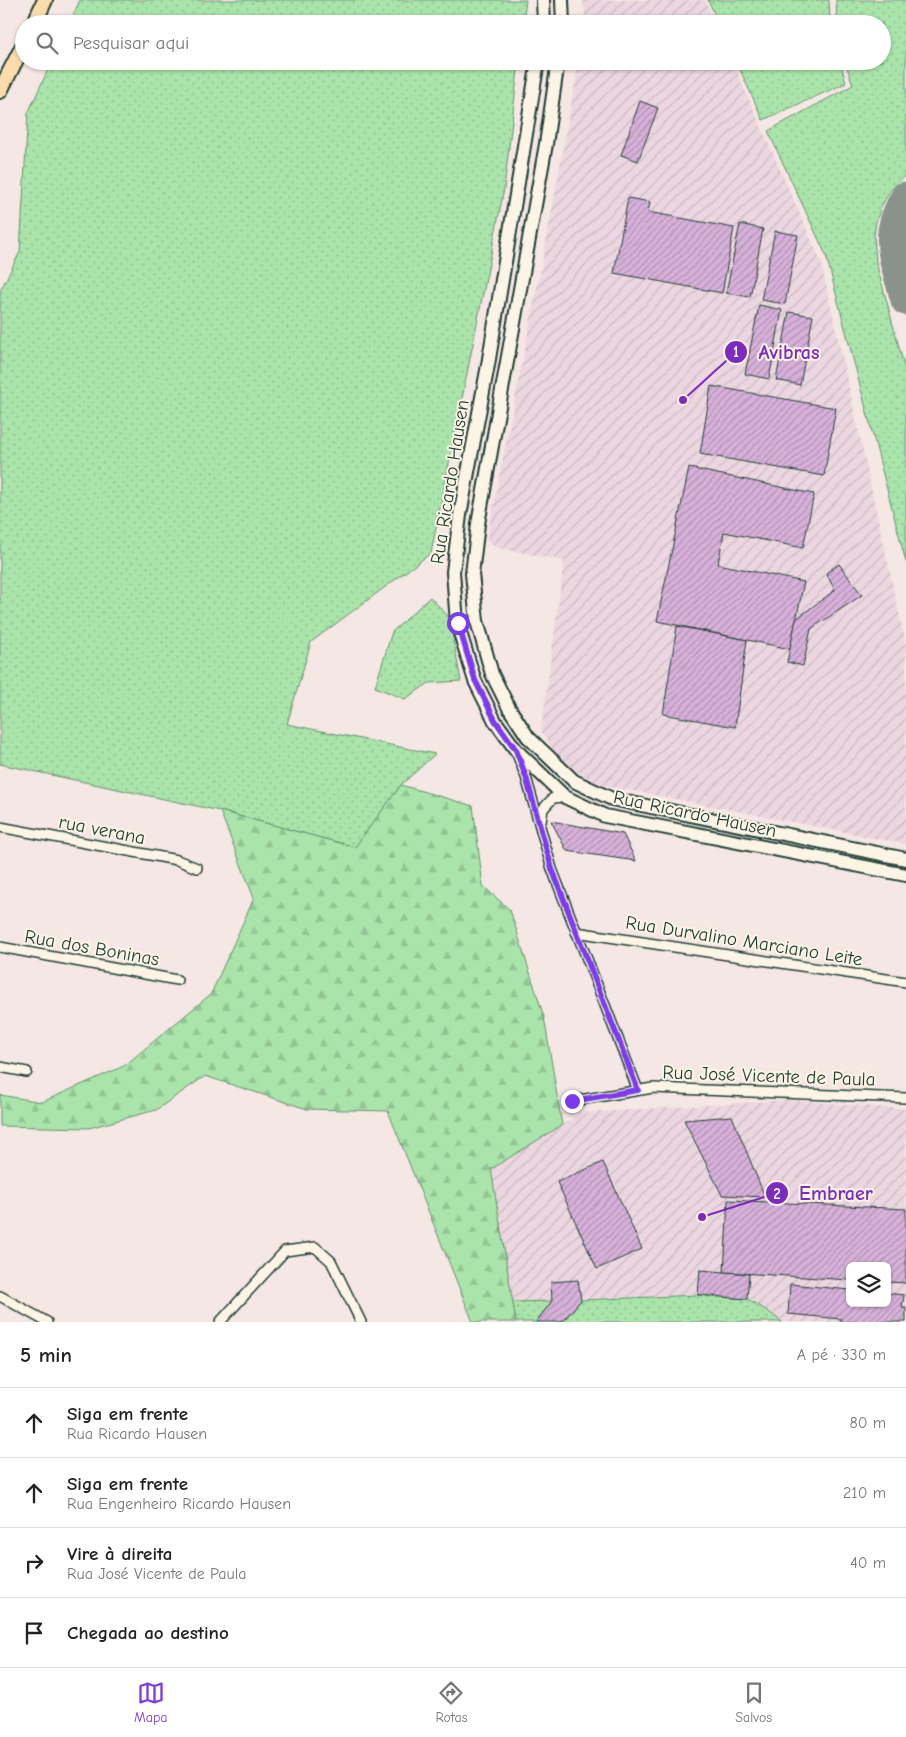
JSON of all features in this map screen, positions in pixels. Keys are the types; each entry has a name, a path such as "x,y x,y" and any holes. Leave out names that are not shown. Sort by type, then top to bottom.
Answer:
{"main road":[{"path":"38,15 45,0"},
{"path":"0,91 15,62"}],"street":[{"path":"543,0 544,15"},
{"path":"562,0 563,15"},
{"name":"Rua Ricardo Hausen","path":"537,70 488,365 460,515 454,572 458,623 475,680 495,720 516,750 565,796 605,816 906,875"},
{"name":"Rua Ricardo Hausen","path":"557,70 546,144 478,524 472,574 477,621 492,674 509,708 528,737 574,781 612,799 906,859"},
{"path":"516,750 526,777 552,869 638,1090"},
{"path":"540,828 543,809 552,798 565,796"},
{"name":"rua verana","path":"0,827 177,860 197,868"},
{"name":"Rua Durvalino Marciano Leite","path":"576,932 906,982"},
{"name":"Rua dos Boninas","path":"0,947 177,980"},
{"path":"0,1067 27,1072"},
{"name":"Rua José Vicente de Paula","path":"572,1101 653,1088 906,1098"},
{"path":"220,1322 285,1251 316,1246 331,1261 360,1322"},
{"path":"0,1296 47,1322"}],"shaded area":[{"path":"583,0 705,0 712,15 585,15"},
{"path":"577,70 736,70 821,262 906,645 906,844 602,785 571,768 555,753 541,731 564,561 498,548 490,544 487,538 545,248"},
{"path":"790,1100 906,1109 906,1322 782,1322 747,1299 698,1295 512,1302 491,1168 581,1113"}],"green space":[{"path":"80,0 526,0 524,15 73,15"},
{"path":"708,0 829,0 830,15 715,15"},
{"path":"836,0 906,0 906,174 890,191 881,207 874,236 876,262 906,373 906,562 826,255 768,131 853,85 848,70 891,70 891,15 837,15"},
{"path":"48,70 518,70 504,189 431,553 311,642 287,724 435,754 401,785 355,847 220,811 0,764 0,291 20,252 28,113"},
{"path":"740,70 842,70 846,83 763,120"},
{"path":"430,597 449,617 461,681 429,683 405,699 375,687 392,632"},
{"path":"401,785 473,806 483,886 510,910 544,1017 562,1125 491,1169 516,1322 473,1322 388,1111 307,1109 205,1076 156,1110 89,1128 0,1126 0,1095 42,1102 124,1066 211,994 254,898 220,811 355,847"},
{"path":"698,1295 747,1299 782,1322 562,1322 581,1300"},
{"path":"552,1301 536,1322 516,1322 512,1302"}],"building":[{"path":"640,101 658,108 638,161 621,155"},
{"path":"628,198 650,202 648,212 734,228 722,293 614,273"},
{"path":"740,224 763,229 750,297 726,293"},
{"path":"775,231 798,235 785,304 761,300"},
{"path":"759,305 782,310 769,379 745,374"},
{"path":"789,312 813,316 800,385 776,380"},
{"path":"711,386 836,408 824,476 700,454"},
{"path":"689,468 814,494 803,548 724,532 718,564 804,582 790,649 657,621"},
{"path":"839,564 862,595 811,629 803,666 787,662 796,619 835,590 826,573"},
{"path":"677,626 747,640 735,727 663,714"},
{"path":"551,821 623,834 636,861 567,851"},
{"path":"732,1116 765,1197 722,1195 684,1120"},
{"path":"603,1162 642,1249 597,1269 557,1182"},
{"path":"728,1200 906,1209 906,1283 891,1282 891,1262 846,1262 846,1280 724,1272"},
{"path":"700,1270 749,1274 747,1299 698,1295"},
{"path":"578,1280 581,1300 562,1322 536,1322 552,1301 551,1282"},
{"path":"790,1284 846,1290 846,1307 891,1307 891,1293 904,1295 902,1308 906,1308 906,1322 841,1322 841,1319 788,1314"}],"taxiway":[{"path":"906,197 894,224 893,237 895,260 906,300"}],"place":[{"name":"Avibras","path":"683,400"},
{"name":"Embraer","path":"702,1217"}],"route":[{"path":"458,623 475,680 495,720 516,750 526,777 552,869 638,1090 572,1101"}]}
